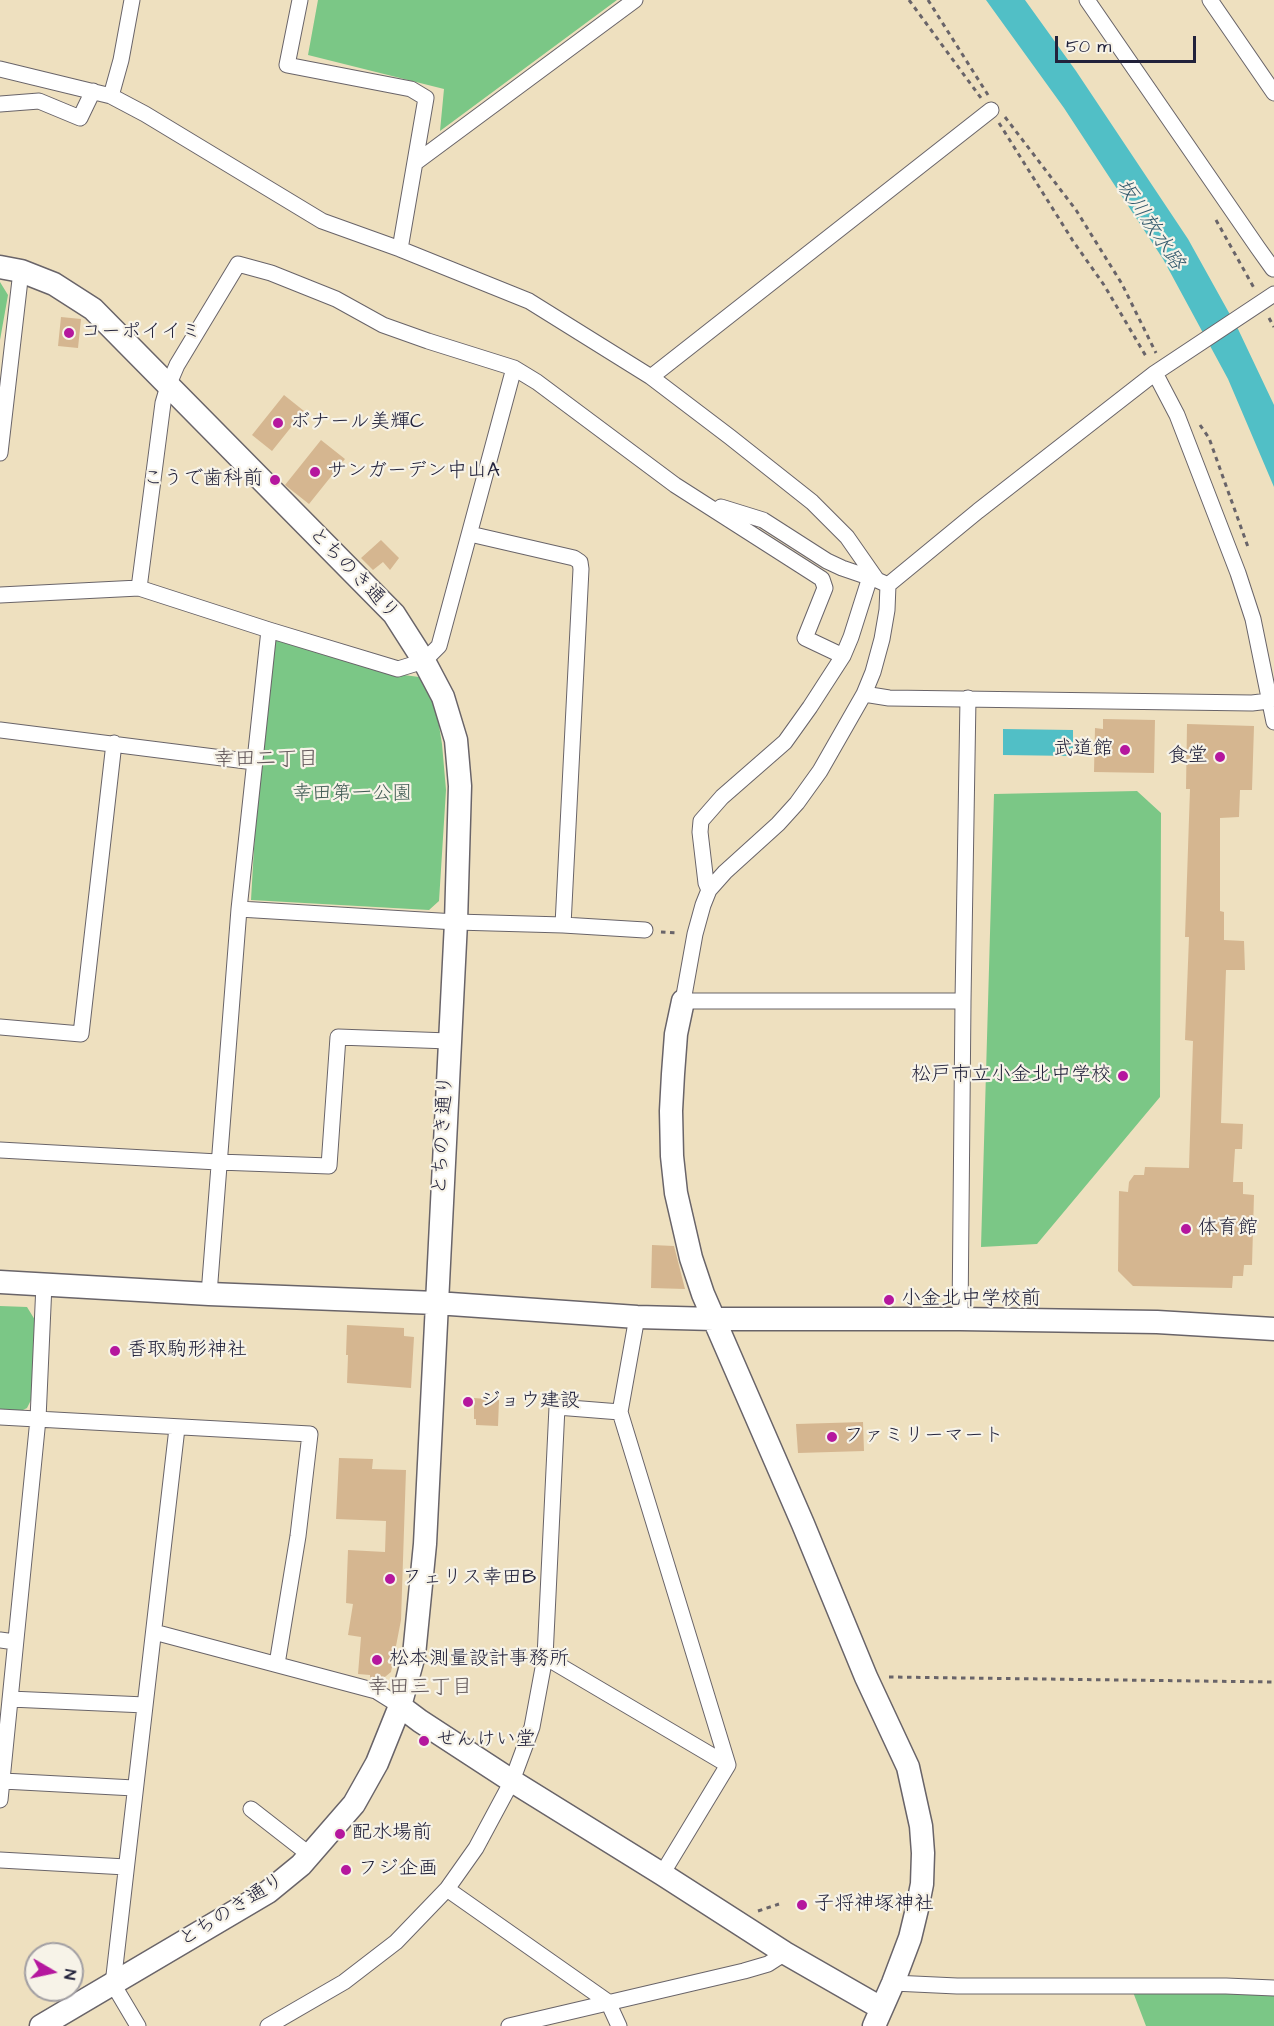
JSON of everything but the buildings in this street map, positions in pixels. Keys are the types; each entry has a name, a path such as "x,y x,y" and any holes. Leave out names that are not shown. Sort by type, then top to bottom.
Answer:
{"street":[{"path":"111,96 121,60 132,0"},
{"path":"300,0 287,65 411,89 426,98 400,249"},
{"path":"415,163 635,0"},
{"path":"1210,0 1274,93"},
{"path":"1092,2 1258,248 1274,268"},
{"path":"0,69 111,96 322,220 530,301 651,377 812,502 847,537 878,580 887,610 873,672 864,694 837,743 797,803 709,890 695,934 676,1034 671,1111 676,1192 702,1294 803,1524 866,1677 908,1767 921,1826 922,1884 910,1938 878,2017 785,1953 512,1781 376,1691 154,1632"},
{"path":"0,104 39,101 80,118 93,91"},
{"path":"651,377 994,106"},
{"path":"139,588 163,403 168,386 177,365 238,264 271,273 336,299 383,325 514,368 537,382 675,485 822,579 825,588 805,638 843,656"},
{"path":"0,453 10,269"},
{"name":"とちのき通り","path":"10,269 54,284 93,309 394,614 443,698 456,740 460,786 456,922 425,1544 414,1655 400,1706 377,1763 354,1804 301,1865 268,1892 41,2026"},
{"path":"709,890 706,883 700,832 701,821 722,797 784,742 810,707 843,656 878,580 978,511 1159,371 1268,298"},
{"path":"0,595 139,588 398,669 423,661 439,646 514,368"},
{"path":"1159,371 1238,573 1252,619 1274,722"},
{"path":"702,501 763,520 827,561 878,580"},
{"path":"470,534 574,558 580,562 563,925"},
{"path":"209,1293 239,909 269,630"},
{"path":"864,694 890,698 1252,703 1269,701"},
{"path":"960,1319 968,698"},
{"path":"0,730 255,762"},
{"path":"0,1027 81,1034 114,743"},
{"path":"239,909 645,930"},
{"path":"683,1001 963,1001"},
{"path":"0,1150 329,1166 338,1037 449,1041"},
{"path":"0,1282 436,1303 637,1317 1157,1322 1274,1329"},
{"path":"0,1800 10,1699 8,1641 38,1419 44,1284"},
{"path":"637,1317 620,1412 728,1765 662,1874"},
{"path":"268,2026 344,1982 396,1942 447,1889 476,1848 512,1781 532,1727 545,1657 558,1407 620,1412"},
{"path":"0,1417 310,1434 298,1536 277,1665"},
{"path":"138,2026 113,1984 177,1428"},
{"path":"545,1657 728,1765"},
{"path":"10,1699 145,1705"},
{"path":"3,1781 134,1788"},
{"path":"252,1809 310,1855"},
{"path":"0,1860 126,1867"},
{"path":"447,1889 608,2002 619,2026"},
{"path":"508,2026 744,1971 768,1964 785,1953"},
{"path":"893,1983 957,1986 1274,1988"}],"path":[{"path":"909,0 1076,210 1122,284 1159,371"},
{"path":"928,0 994,106 1073,241 1159,371"},
{"path":"1213,213 1268,298"},
{"path":"645,930 695,934"},
{"path":"866,1677 1274,1682"},
{"path":"756,1912 779,1904"}],"green space":[{"path":"318,0 617,0 440,131 444,89 308,55"},
{"path":"0,282 8,295 0,340"},
{"name":"幸田第一公園","path":"273,636 396,674 427,678 435,701 446,790 439,901 429,910 251,900 259,762"},
{"path":"1137,791 1161,813 1160,1097 1037,1244 981,1247 994,794"},
{"path":"0,1306 27,1307 35,1320 31,1400 27,1408 19,1412 0,1411"},
{"path":"1133,1992 1274,1994 1274,2026 1146,2026"}],"water":[{"name":"坂川放水路","path":"986,0 1025,0 1076,71 1188,239 1238,329 1274,405 1274,487 1228,379 1163,259 1064,108"},
{"path":"1003,729 1073,730 1073,756 1003,755"}],"place":[{"name":"コーポイイミ","path":"69,333"},
{"name":"ボナール美輝C","path":"278,423"},
{"name":"サンガーデン中山A","path":"315,472"},
{"name":"こうで歯科前","path":"275,480"},
{"name":"武道館","path":"1125,750"},
{"name":"食堂","path":"1220,757"},
{"name":"松戸市立小金北中学校","path":"1123,1076"},
{"name":"体育館","path":"1186,1229"},
{"name":"小金北中学校前","path":"889,1300"},
{"name":"香取駒形神社","path":"115,1351"},
{"name":"ジョウ建設","path":"468,1402"},
{"name":"ファミリーマート","path":"832,1437"},
{"name":"フェリス幸田B","path":"390,1579"},
{"name":"松本測量設計事務所","path":"377,1660"},
{"name":"せんけい堂","path":"424,1741"},
{"name":"配水場前","path":"340,1834"},
{"name":"フジ企画","path":"346,1870"},
{"name":"子将神塚神社","path":"802,1905"}],"district":[{"name":"幸田二丁目","path":"266,761"},
{"name":"幸田三丁目","path":"420,1689"}]}
